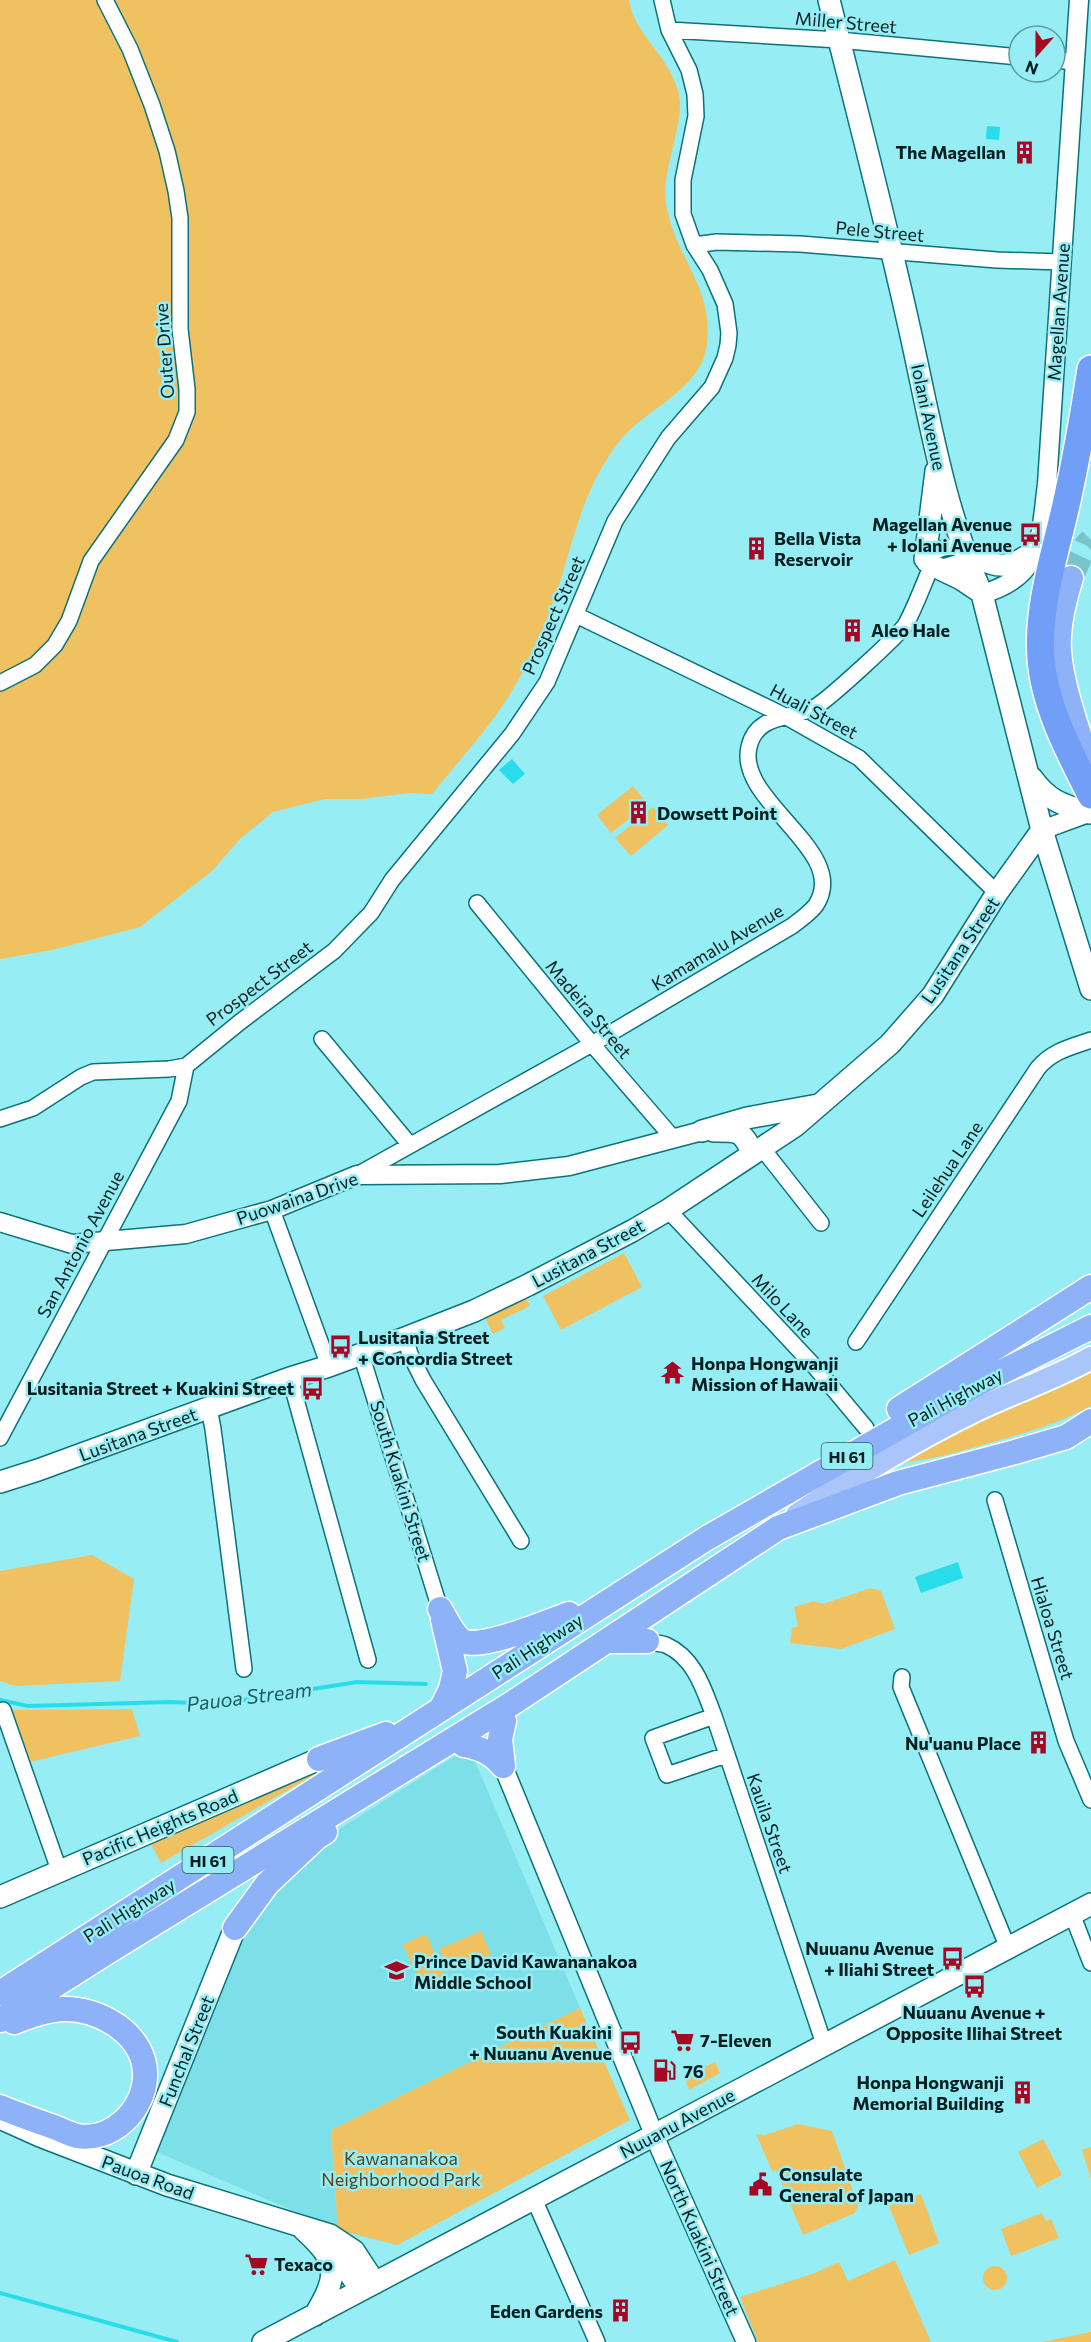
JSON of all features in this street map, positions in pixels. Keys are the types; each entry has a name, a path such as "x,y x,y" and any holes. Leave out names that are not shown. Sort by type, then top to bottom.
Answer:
{"highway":[{"path":"1090,807 1044,681 1041,658 1041,622 1080,439 1091,369"},
{"path":"1071,578 1058,638 1062,673 1091,775"},
{"path":"739,1520 866,1428 912,1402 1091,1287"},
{"name":"Pali Highway","path":"0,1993 614,1596 871,1442 956,1395 1091,1327"},
{"path":"778,1528 898,1483 1065,1437 1091,1420"},
{"name":"Pali Highway","path":"0,2020 219,1883 458,1738 778,1528"},
{"path":"440,1609 455,1633 464,1642 483,1643 548,1622 614,1596"},
{"path":"440,1609 455,1671 451,1689 442,1707"},
{"path":"607,1641 647,1641"},
{"path":"235,1928 267,1884 317,1837 575,1675 577,1661"},
{"path":"503,1766 500,1739 504,1721"},
{"path":"319,1759 372,1738 414,1726"},
{"path":"464,1745 488,1752 503,1766"},
{"path":"0,2026 28,2016 61,2009 95,2014 118,2026 131,2038 139,2051 145,2078 139,2100 131,2114 110,2131 78,2136 1,2117"}],"main road":[{"name":"Iolani Avenue","path":"828,0 893,253 939,465 966,554 982,594 1042,830 1091,989"},
{"path":"939,465 934,476 932,564 961,579 982,594"},
{"path":"966,554 1002,566 1016,563 1036,549"},
{"path":"1028,773 1062,813 1090,807"},
{"name":"Lusitana Street","path":"0,1482 71,1459 290,1378 329,1366 474,1311 632,1231 668,1210 795,1126 890,1044 933,995 997,893 1042,830"},
{"path":"702,1131 747,1118 819,1105"},
{"path":"702,1131 733,1131 744,1136 758,1150"},
{"name":"Pali Highway","path":"778,1528 875,1463 974,1411 1074,1368 1091,1358"},
{"name":"Pacific Heights Road","path":"0,1896 319,1759"},
{"name":"Nuuanu Avenue","path":"263,2342 1091,1904"},
{"name":"Funchal Street","path":"136,2174 235,1928"},
{"name":"Pauoa Road","path":"1,2117 136,2174 323,2232 354,2251 368,2286"},
{"path":"300,2226 323,2248 332,2270 327,2295 315,2315"}],"street":[{"name":"Outer Drive","path":"0,682 35,665 59,639 69,621 91,561 176,440 187,412 187,389 180,329 180,218 176,191 167,151 152,105 130,49 105,0"},
{"name":"Prospect Street","path":"186,1066 333,951 371,913 392,880 512,734 547,682 621,509 668,438 712,387 725,358 729,333 725,304 710,270 694,245 683,214 683,180 696,116 695,94 688,70 669,30 662,0"},
{"name":"Magellan Avenue","path":"982,594 1005,586 1024,572 1030,565 1042,526 1047,484 1078,0"},
{"name":"Miller Street","path":"669,30 839,40 1007,56"},
{"path":"1067,61 1074,62"},
{"name":"Pele Street","path":"694,245 717,242 800,244 893,253 1062,262"},
{"path":"932,564 936,549 950,546 966,554"},
{"name":"Kamamalu Avenue","path":"357,1175 592,1044 792,926 816,904 822,880 820,868 753,779 748,747 758,729 783,716 814,708 905,627 932,564"},
{"name":"Huali Street","path":"576,615 783,716 859,758 997,893"},
{"path":"1042,830 1062,813"},
{"name":"Madeira Street","path":"477,903 592,1044 673,1138"},
{"path":"322,1039 410,1145"},
{"name":"Leilehua Lane","path":"856,1342 1038,1068 1057,1052 1091,1040"},
{"path":"0,1119 33,1108 81,1077 93,1072 169,1069 186,1066"},
{"name":"San Antonio Avenue","path":"0,1438 179,1101 186,1066"},
{"name":"Puowaina Drive","path":"0,1222 72,1244 186,1234 272,1210 357,1175 500,1174 569,1166 702,1131"},
{"path":"758,1150 821,1223"},
{"path":"272,1210 329,1366"},
{"name":"Milo Lane","path":"668,1210 815,1367 866,1428"},
{"path":"405,1338 423,1380 521,1541"},
{"name":"South Kuakini Street","path":"361,1354 440,1609"},
{"path":"290,1378 368,1660"},
{"path":"209,1408 244,1669"},
{"name":"Hialoa Street","path":"995,1500 1066,1741 1091,1800"},
{"name":"Kauila Street","path":"647,1641 666,1645 683,1657 698,1676 714,1716 824,2044"},
{"path":"902,1677 902,1687 1008,1948"},
{"path":"3,1710 58,1870"},
{"path":"714,1716 653,1738 668,1775 726,1755"},
{"path":"503,1766 654,2135"},
{"path":"1072,1914 1091,1963"},
{"name":"North Kuakini Street","path":"654,2135 746,2342"},
{"path":"534,2199 597,2342"}],"shaded area":[{"path":"987,126 1000,127 999,140 986,139"},
{"path":"512,759 525,774 513,784 499,770"},
{"path":"958,1562 963,1578 921,1593 915,1577"},
{"name":"Prince David Kawananakoa Middle School","path":"469,1747 580,2008 331,2130 338,2230 157,2152 242,1933 271,1891 327,1837"}],"green space":[{"path":"0,0 629,0 632,13 667,66 678,91 679,116 667,174 666,203 670,222 705,305 708,324 707,344 696,373 673,396 634,426 607,459 587,498 553,603 526,666 495,716 432,794 410,793 361,799 325,799 273,812 241,838 212,871 140,927 52,950 0,959"},
{"path":"633,786 648,804 611,833 597,815"},
{"path":"653,807 668,825 631,856 615,838"},
{"path":"624,1253 642,1287 561,1330 543,1296"},
{"path":"524,1295 530,1306 501,1320 505,1328 493,1334 484,1316"},
{"path":"1091,1365 1091,1406 1040,1428 1013,1436 929,1458 895,1463 906,1455"},
{"path":"92,1555 134,1579 120,1681 15,1686 0,1681 0,1571"},
{"path":"871,1588 881,1591 895,1629 841,1649 790,1643 792,1628 798,1626 794,1607 814,1601 823,1604"},
{"path":"132,1709 140,1736 21,1764 3,1710"},
{"path":"323,1770 161,1863 149,1840"},
{"path":"481,1931 491,1955 450,1972 439,1949"},
{"path":"426,1934 444,1975 421,1985 403,1944"},
{"name":"Kawananakoa Neighborhood Park","path":"580,2008 630,2120 397,2245 338,2230 331,2130"},
{"path":"715,2062 720,2073 689,2090 684,2076"},
{"path":"798,2124 832,2131 858,2206 855,2213 803,2235 776,2170 772,2171 756,2134 765,2135"},
{"path":"1043,2139 1062,2175 1037,2188 1018,2152"},
{"path":"1091,2147 1091,2179 1082,2150"},
{"path":"921,2194 939,2243 909,2255 889,2206"},
{"path":"1042,2213 1046,2221 1051,2219 1059,2238 1011,2256 1001,2229"},
{"path":"895,2260 931,2342 758,2342 740,2297 815,2273 839,2262 848,2281"},
{"path":"995,2266 1004,2269 1007,2278 1004,2287 995,2290 986,2287 983,2278 986,2269"},
{"path":"1091,2332 1091,2342 1042,2342"}],"waterway":[{"name":"Pauoa Stream","path":"0,1700 28,1706 170,1702 218,1704 357,1682 426,1684"},
{"path":"0,2293 177,2342"}],"tunnel":[{"path":"1071,578 1086,545 1091,540"}],"place":[{"name":"The Magellan","path":"1024,152"},
{"name":"Magellan Avenue + Iolani Avenue","path":"1030,534"},
{"name":"Bella Vista Reservoir","path":"756,548"},
{"name":"Aleo Hale","path":"853,630"},
{"name":"Dowsett Point","path":"639,813"},
{"name":"Lusitania Street + Concordia Street","path":"340,1347"},
{"name":"Honpa Hongwanji Mission of Hawaii","path":"673,1373"},
{"name":"Lusitania Street + Kuakini Street","path":"312,1388"},
{"name":"Nu'uanu Place","path":"1039,1743"},
{"name":"Nuuanu Avenue + Iliahi Street","path":"952,1958"},
{"name":"Prince David Kawananakoa Middle School","path":"396,1971"},
{"name":"Nuuanu Avenue + Opposite Ilihai Street","path":"974,1986"},
{"name":"7-Eleven","path":"682,2040"},
{"name":"South Kuakini + Nuuanu Avenue","path":"630,2042"},
{"name":"76","path":"665,2071"},
{"name":"Honpa Hongwanji Memorial Building","path":"1022,2092"},
{"name":"Consulate General of Japan","path":"761,2184"},
{"name":"Texaco","path":"256,2264"},
{"name":"Eden Gardens","path":"621,2311"}]}
